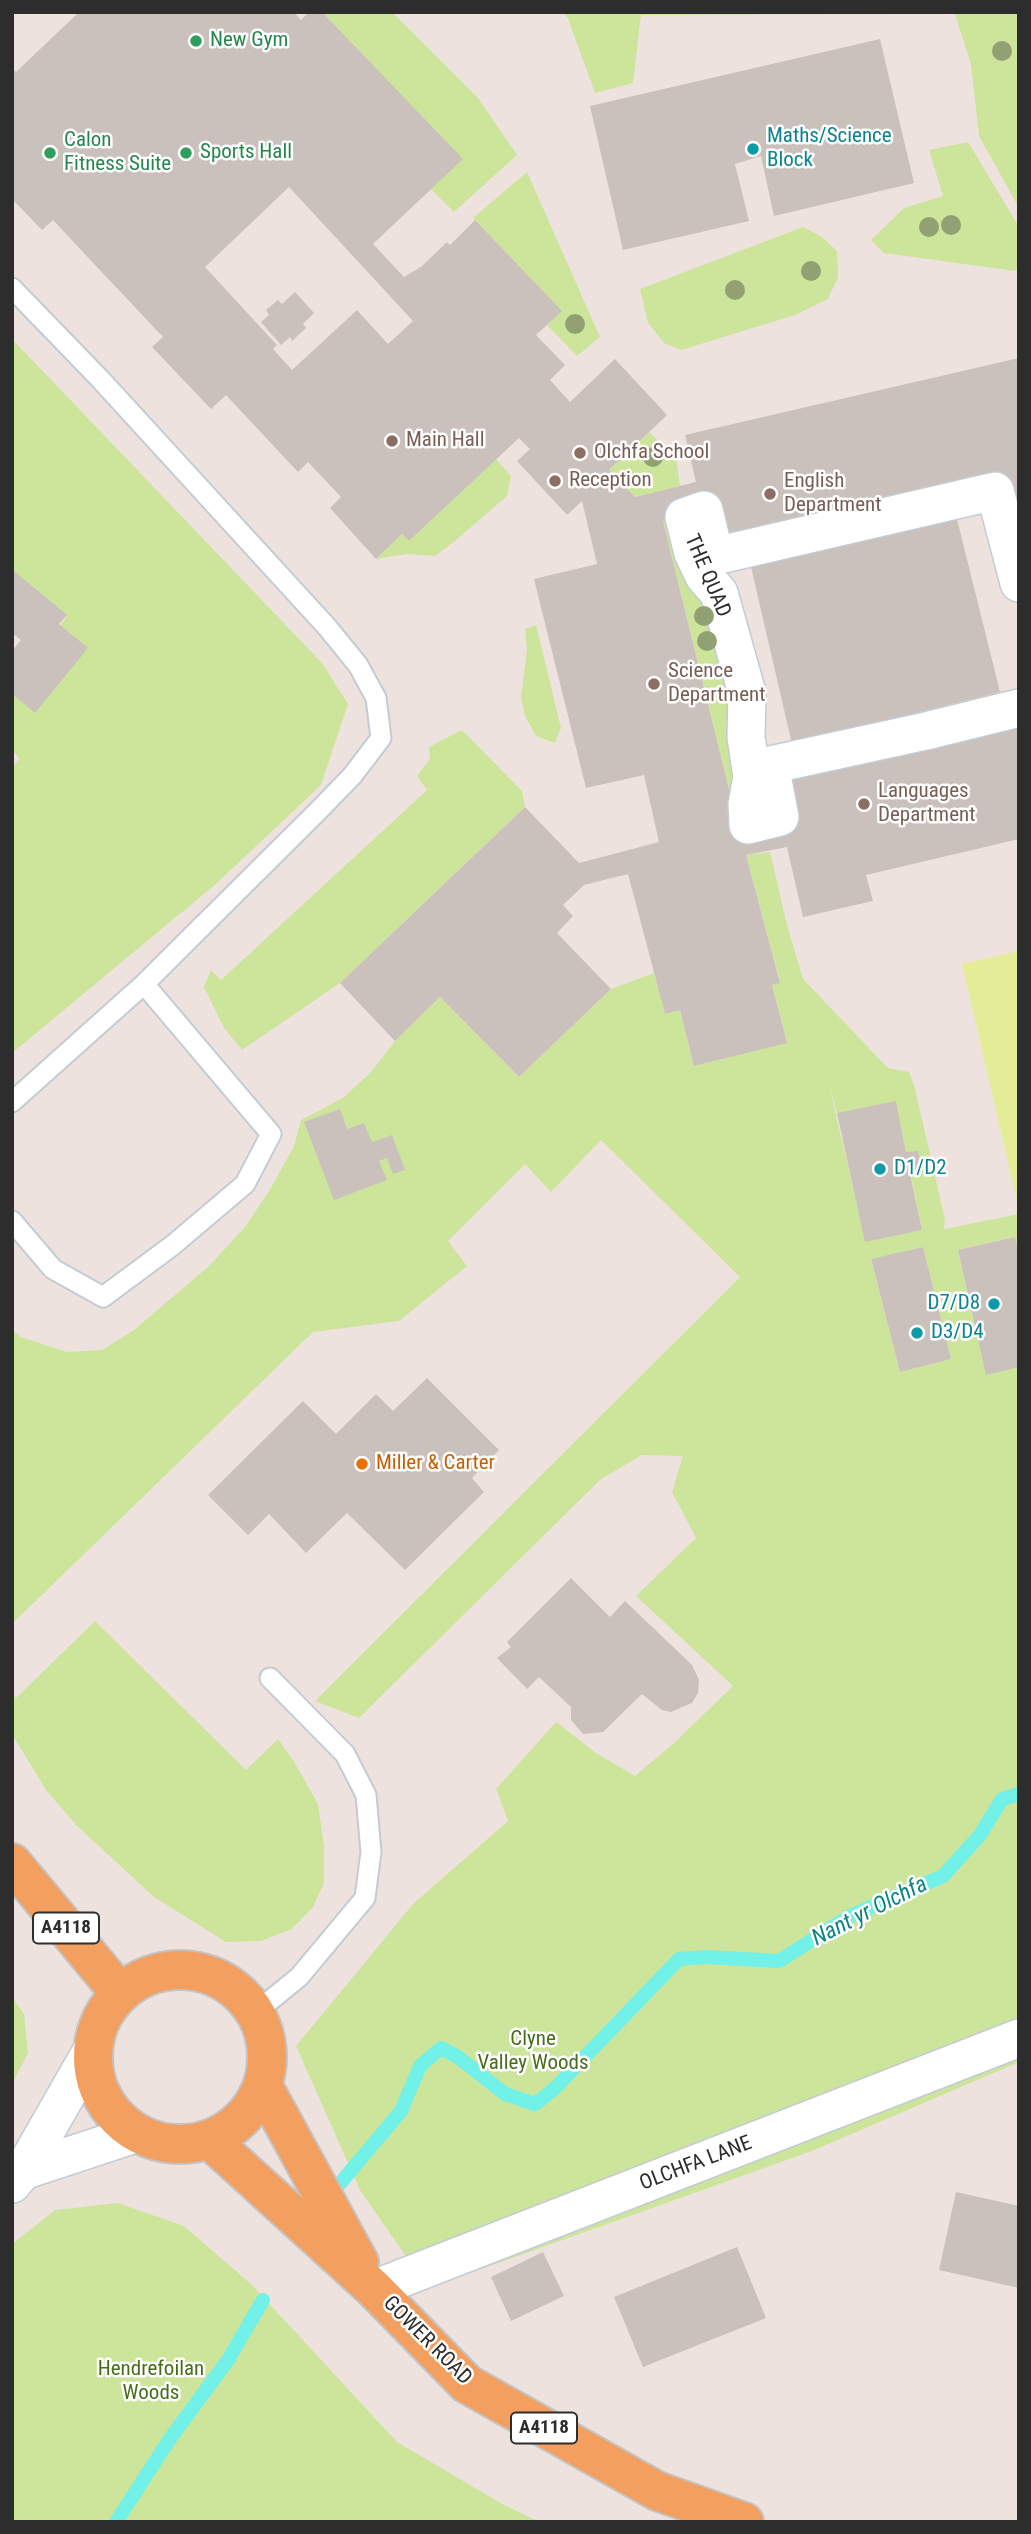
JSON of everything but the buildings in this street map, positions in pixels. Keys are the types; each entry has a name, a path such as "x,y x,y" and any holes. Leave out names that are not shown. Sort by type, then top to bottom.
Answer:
{"main road":[{"name":"A4118","path":"12,1863 120,1993"},
{"path":"185,1969 206,1973 226,1982 243,1996 256,2012 265,2036 267,2061 262,2086 251,2109 233,2127 210,2140 185,2145 160,2143 135,2133 117,2119 102,2099 94,2077 92,2052 101,2017 120,1993 144,1977 164,1970 185,1969"},
{"name":"GOWER ROAD","path":"262,2086 374,2289"},
{"name":"GOWER ROAD","path":"210,2140 374,2289 467,2384 657,2491 744,2522"}],"street":[{"name":"THE QUAD","path":"1019,583 995,491 715,556 704,510 684,517 693,553 704,576 719,593 747,693 746,737 752,777 747,804 748,825 780,817 770,765 1019,708"},
{"name":"OLCHFA LANE","path":"374,2289 1019,2038"},
{"path":"18,2177 92,2052"},
{"path":"18,2177 135,2133"}],"lane":[{"path":"12,288 101,380 327,627 358,665 376,698 381,738 352,776 144,984 12,1102"},
{"path":"12,1221 53,1269 103,1297 173,1245 245,1184 271,1134 144,984"},
{"path":"256,2012 299,1977 365,1898 371,1852 366,1795 345,1754 270,1678"}],"green space":[{"path":"322,12 392,12 478,98 517,155 454,212 431,189"},
{"path":"563,12 1019,12 1019,208 979,136 971,64 955,14 641,15 633,83 595,93"},
{"path":"968,142 1019,227 1019,266 1015,271 884,253 871,240 904,208 943,196 929,150"},
{"path":"527,172 600,337 577,356 547,325 561,311 473,218"},
{"path":"803,227 822,237 837,251 838,277 828,299 795,315 681,350 664,343 648,323 640,289"},
{"path":"12,339 322,663 348,704 321,785 216,884 12,1053 12,767 20,759 12,750 12,694 67,616 12,573"},
{"path":"649,432 676,457 680,486 635,497 609,470"},
{"path":"496,459 511,476 507,496 455,541 435,556 407,554 376,559 402,534 409,541"},
{"path":"684,517 733,639 737,822 663,521"},
{"path":"536,625 561,728 555,743 536,736 525,716 521,697 527,649 525,629"},
{"path":"462,730 522,791 525,807 340,983 242,1050 224,1028 204,987 211,970 221,980 427,790 417,776 430,759 429,747"},
{"name":"Clyne Valley Woods","path":"770,852 803,979 888,1068 909,1072 945,1220 944,1229 1019,1214 1019,1256 1014,1237 958,1250 986,1374 1019,1367 1019,2062 812,2151 428,2288 360,2190 296,2046 413,1904 508,1821 496,1789 556,1722 596,1753 635,1776 733,1686 636,1596 696,1538 672,1492 683,1456 642,1455 601,1479 359,1718 315,1701 740,1277 601,1140 551,1192 525,1164 448,1241 467,1266 399,1321 313,1332 12,1624 12,1330 21,1337 67,1352 102,1350 134,1330 209,1266 245,1227 294,1146 301,1120 343,1098 371,1072 395,1041 440,997 519,1077 611,989 654,973 665,1013 680,1010 694,1066 787,1043 772,985 780,982 746,855","holes":["829,1085 837,1113 896,1102 922,1230 871,1240 861,1221","923,1247 951,1359 900,1372 871,1260"]},
{"path":"1019,951 1019,1210 962,964"},
{"path":"95,1621 246,1770 278,1739 293,1760 318,1804 324,1847 324,1883 313,1907 292,1929 261,1941 226,1942 154,1897 76,1825 46,1790 12,1734 12,1694 16,1698"},
{"path":"12,1997 24,2014 28,2053 12,2084"},
{"name":"Hendrefoilan Woods","path":"118,2203 184,2226 252,2285 397,2442 504,2505 540,2522 12,2522 12,2244 55,2210"}],"waterway":[{"name":"Nant yr Olchfa","path":"332,2193 401,2111 420,2066 441,2048 458,2057 505,2094 535,2104 554,2089 679,1959 706,1957 779,1961 850,1916 943,1876 980,1835 1002,1799 1019,1794"},
{"path":"116,2522 169,2440 228,2360 263,2300"}],"place":[{"name":"New Gym","path":"196,41"},
{"name":"Maths/Science Block","path":"753,149"},
{"name":"Calon Fitness Suite","path":"50,153"},
{"name":"Sports Hall","path":"186,153"},
{"name":"Main Hall","path":"392,441"},
{"name":"Olchfa School","path":"580,453"},
{"name":"Reception","path":"555,481"},
{"name":"English Department","path":"770,494"},
{"name":"Science Department","path":"654,684"},
{"name":"Languages Department","path":"864,804"},
{"name":"D1/D2","path":"880,1169"},
{"name":"D7/D8","path":"994,1304"},
{"name":"D3/D4","path":"917,1333"},
{"name":"Miller & Carter","path":"362,1464"}]}
